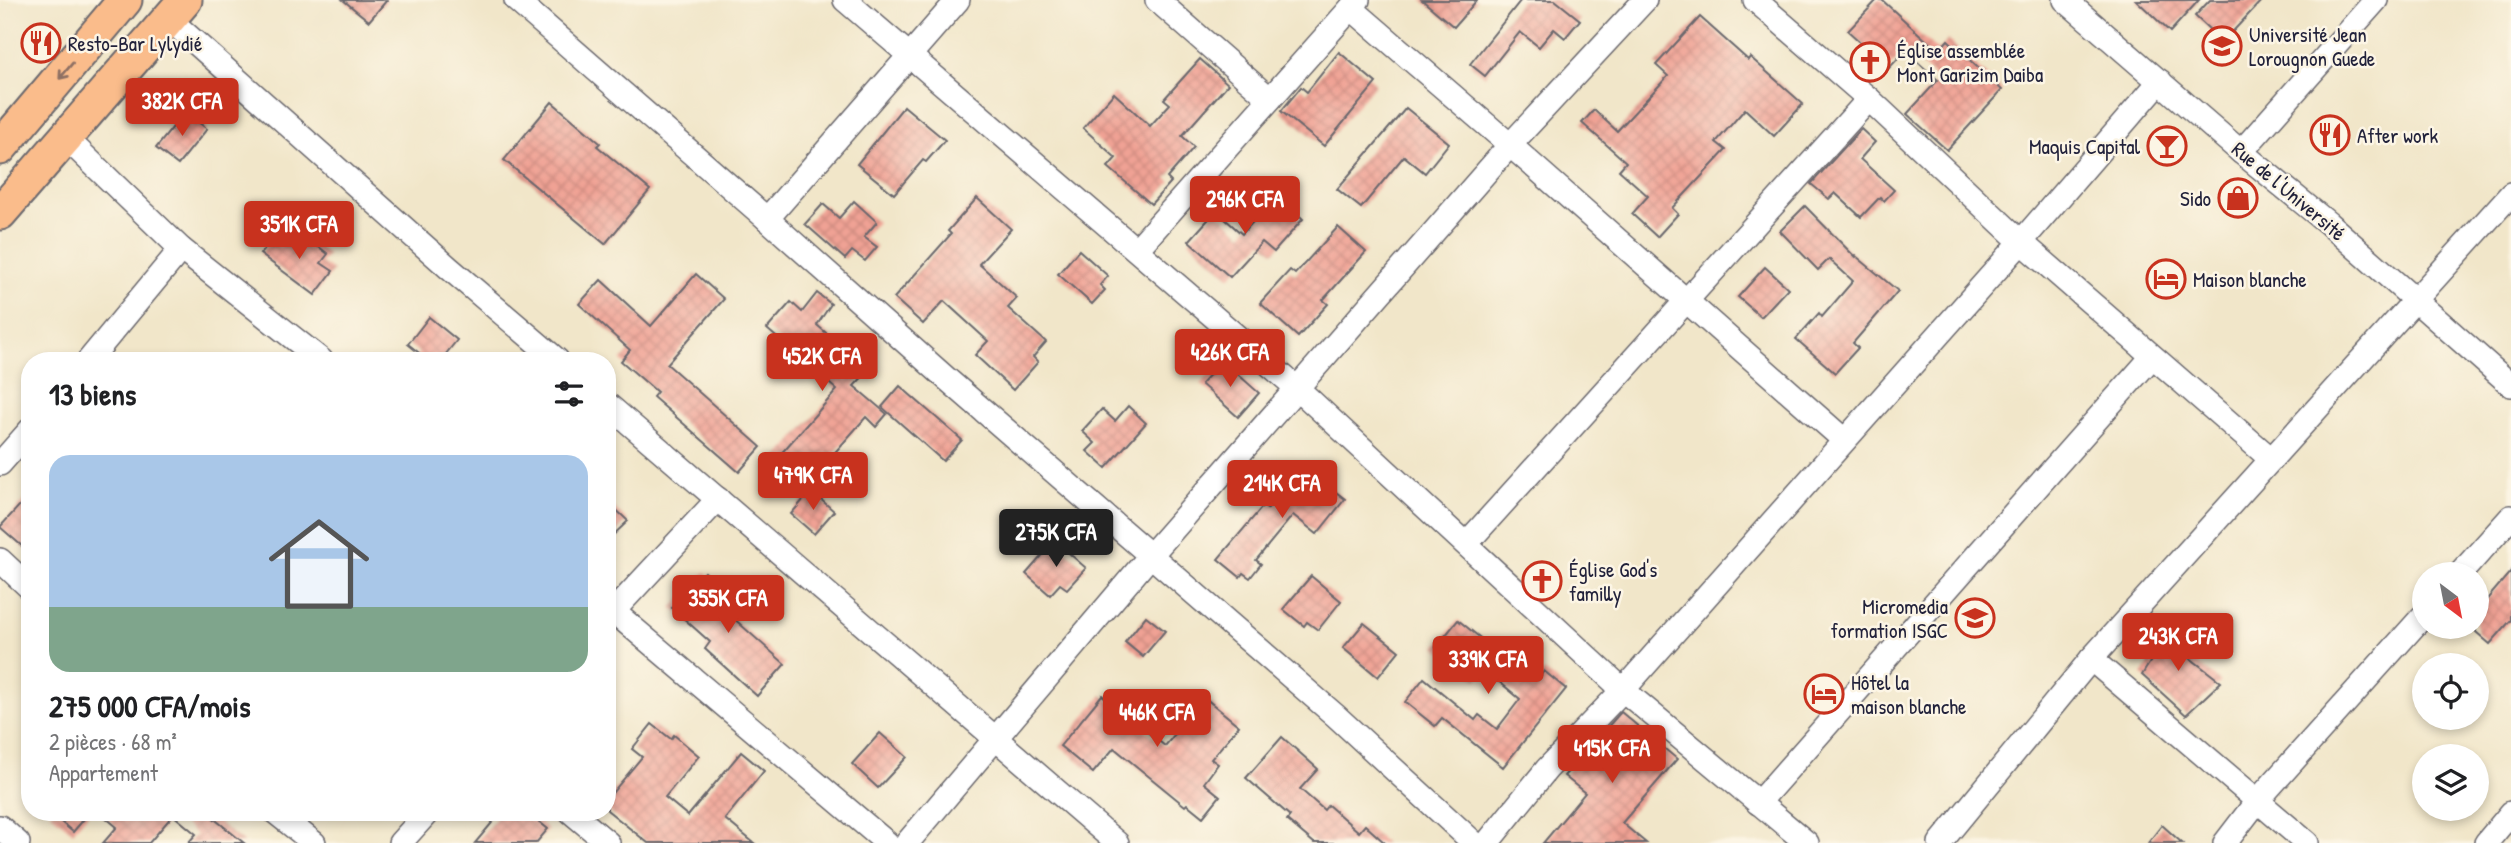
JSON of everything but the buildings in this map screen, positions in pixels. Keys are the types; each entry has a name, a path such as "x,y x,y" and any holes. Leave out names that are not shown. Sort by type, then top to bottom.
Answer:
{"highway":[{"path":"0,148 125,0"},
{"path":"0,213 177,10"}],"street":[{"path":"516,0 1336,716 1474,843"},
{"path":"845,0 1298,389 1623,690 1807,843"},
{"path":"767,219 958,0"},
{"path":"1157,0 1270,99"},
{"path":"907,843 1150,556 1510,145 1645,0"},
{"path":"1755,0 1869,99 2021,242 2271,459"},
{"name":"Rue de l'Université","path":"2065,0 2329,224 2511,385"},
{"path":"2241,152 2376,0"},
{"path":"1137,249 1354,4 1844,440"},
{"path":"177,10 449,268 548,352"},
{"path":"1487,843 1547,769 1623,690 2021,242 2160,81"},
{"path":"1466,544 1869,99"},
{"path":"65,138 181,249 311,352"},
{"path":"1940,843 2091,659 2511,194"},
{"path":"96,352 181,249"},
{"path":"1758,803 2152,357"},
{"path":"616,412 1117,843"},
{"path":"0,464 21,440"},
{"path":"616,605 718,499"},
{"path":"2471,562 2511,517"},
{"path":"0,559 21,579"},
{"path":"616,618 887,843"},
{"path":"2225,843 2258,800 2412,628"},
{"path":"2091,659 2306,843"},
{"path":"2486,843 2511,813"},
{"path":"286,821 314,843"},
{"path":"400,843 420,821"},
{"path":"582,821 608,843"},
{"path":"0,827 19,843"}],"place":[{"name":"Resto-Bar Lylydié","path":"41,43"},
{"name":"Université Jean Lorougnon Guede","path":"2222,46"},
{"name":"Église assemblée Mont Garizim Daiba","path":"1870,62"},
{"name":"After work","path":"2330,135"},
{"name":"Maquis Capital","path":"2167,146"},
{"name":"Sido","path":"2238,198"},
{"name":"Maison blanche","path":"2166,279"},
{"name":"Église God's familly","path":"1542,581"},
{"name":"Micromedia formation ISGC","path":"1975,618"},
{"name":"Hôtel la maison blanche","path":"1824,694"}]}
